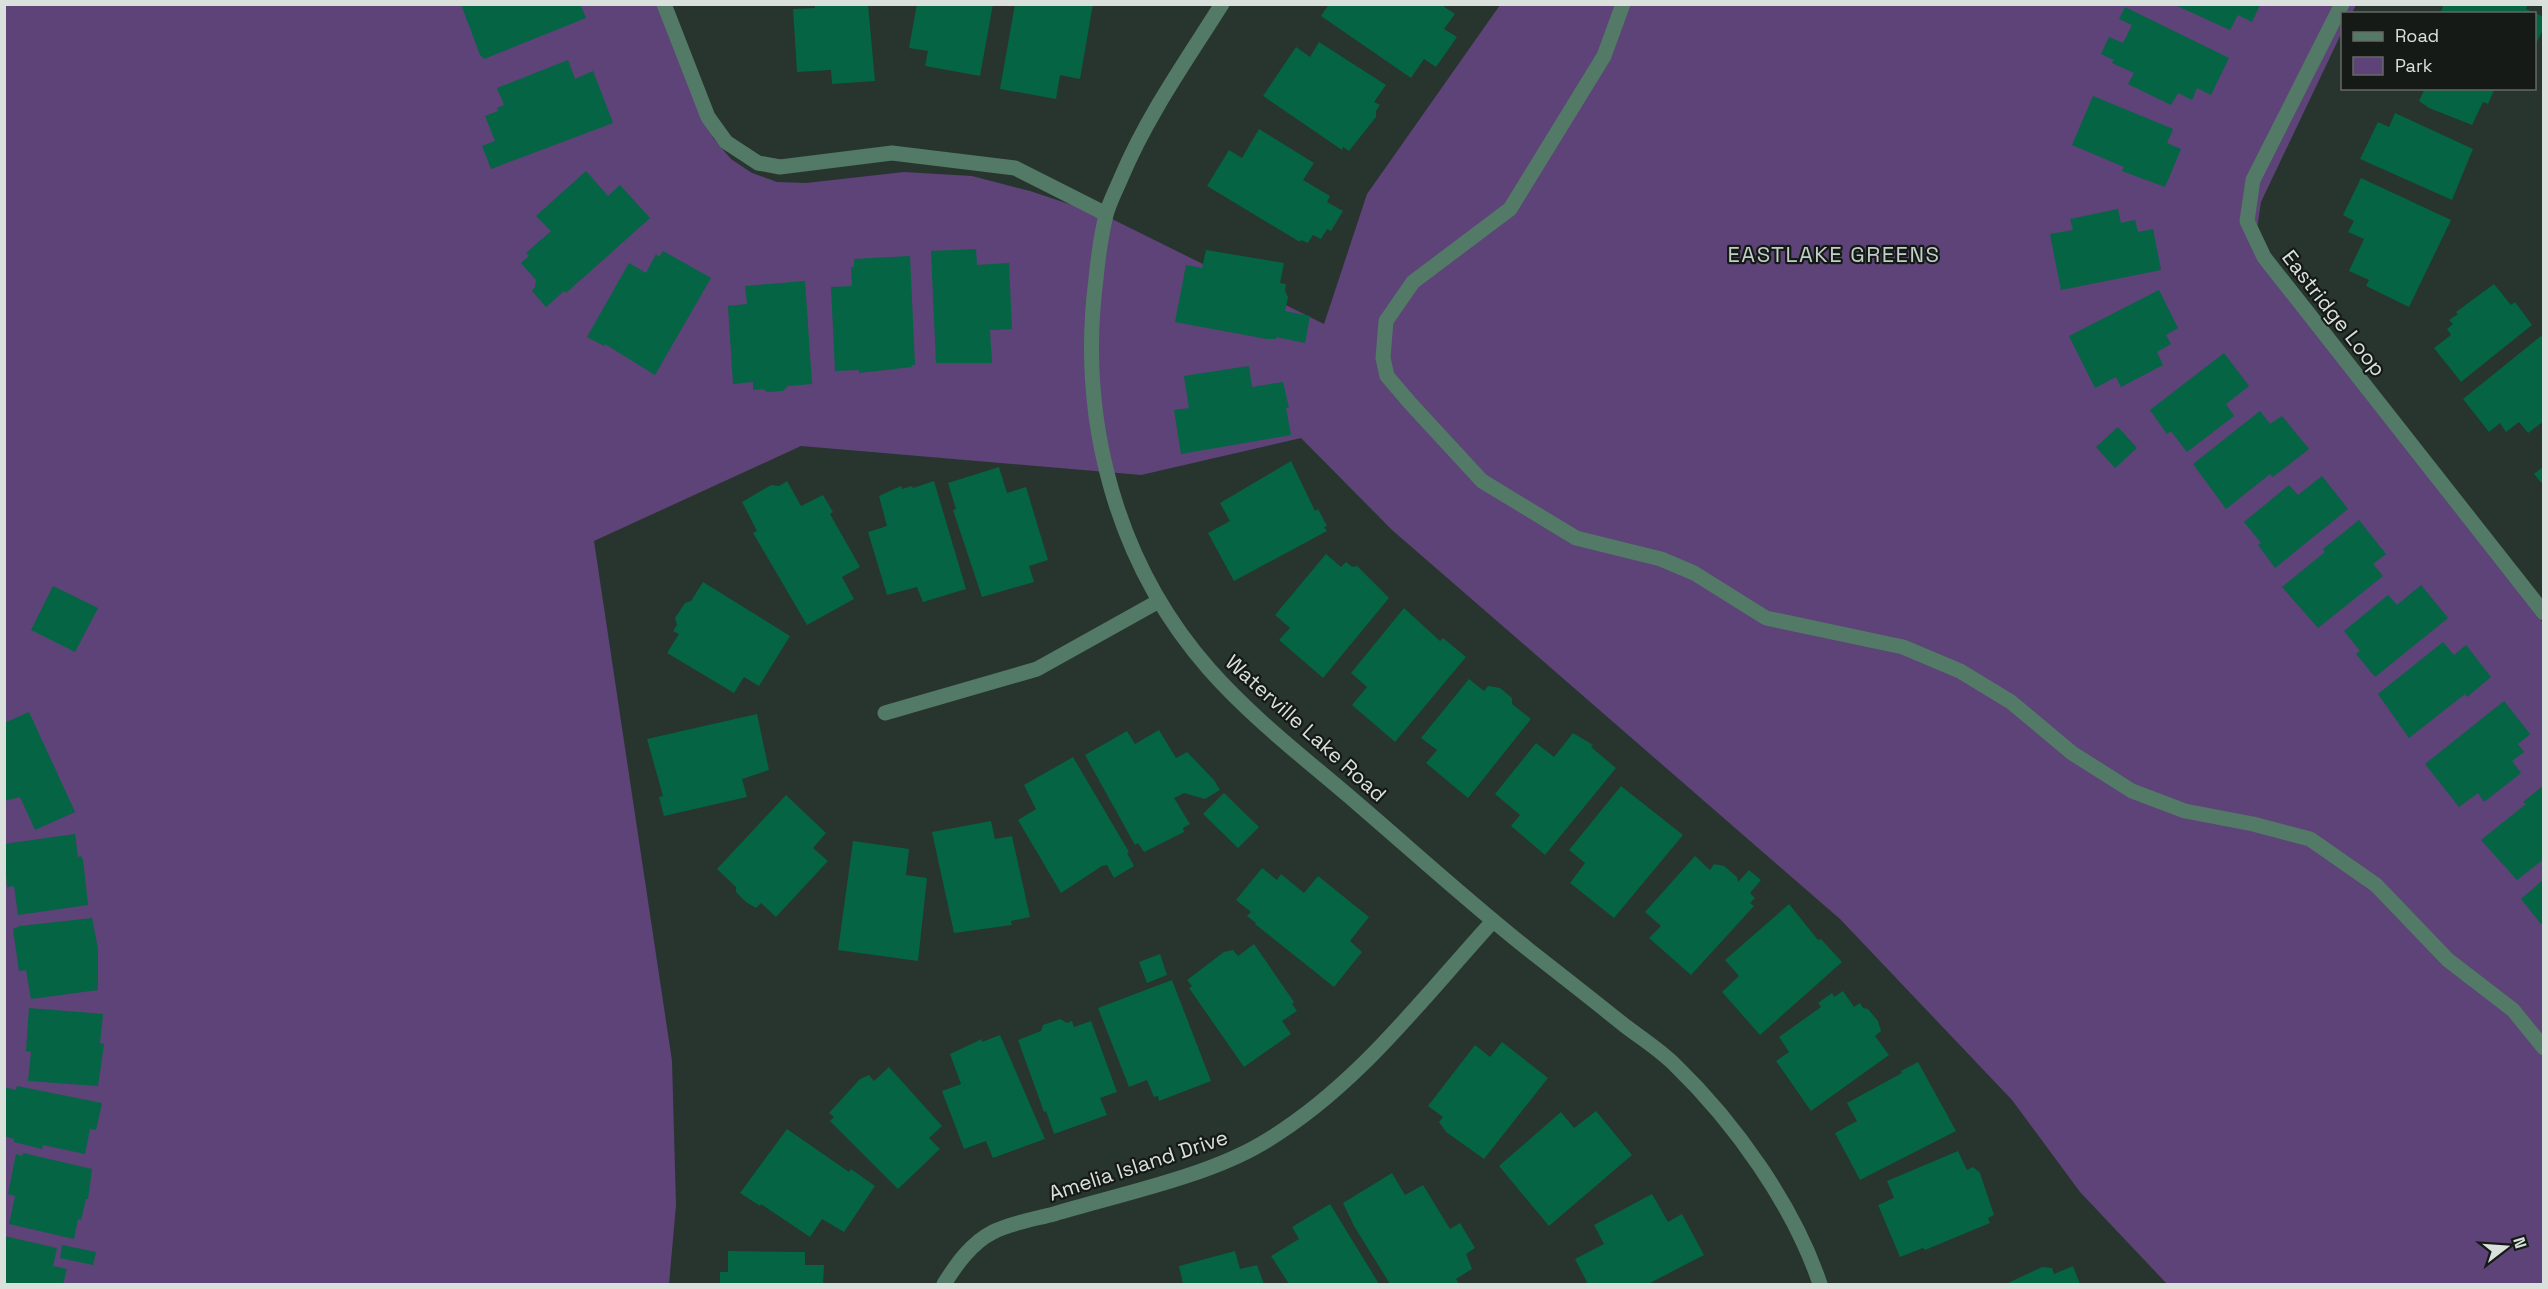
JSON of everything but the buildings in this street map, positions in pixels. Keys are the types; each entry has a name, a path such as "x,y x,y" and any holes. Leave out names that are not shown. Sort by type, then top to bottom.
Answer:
{"street":[{"path":"664,4 708,117 726,142 758,163 780,167 892,153 1015,168 1106,214"},
{"name":"Waterville Lake Road","path":"1222,4 1139,135 1106,214 1092,311 1089,360 1102,457 1116,507 1135,555 1159,601 1182,635 1236,698 1493,921 1673,1063 1725,1120 1776,1192 1810,1254 1821,1284"},
{"path":"1623,4 1604,56 1510,209 1413,282 1386,321 1383,358 1387,376 1410,403 1482,481 1576,538 1661,559 1694,573 1766,618 1903,647 1960,671 2011,702 2072,753 2132,791 2185,811 2253,824 2310,839 2376,885 2448,960 2513,1010 2544,1048"},
{"name":"Eastridge Loop","path":"2342,4 2253,180 2247,221 2264,257 2544,613"},
{"path":"885,713 1037,669 1159,601"},
{"name":"Amelia Island Drive","path":"944,1284 960,1259 992,1232 1214,1166 1258,1146 1285,1130 1318,1107 1355,1073 1493,921"}],"green space":[{"path":"5,5 661,5 713,138 731,159 752,173 777,182 806,183 904,172 972,176 1030,191 1108,217 1324,324 1367,194 1500,5 2356,5 2352,12 2341,12 2341,34 2261,202 2257,229 2276,283 2543,623 2543,1284 2167,1284 2080,1192 2012,1100 1840,919 1392,530 1301,438 1141,475 801,446 594,541 672,1061 676,1205 669,1284 5,1284"}],"district":[{"name":"EASTLAKE GREENS","path":"1834,254"}]}
